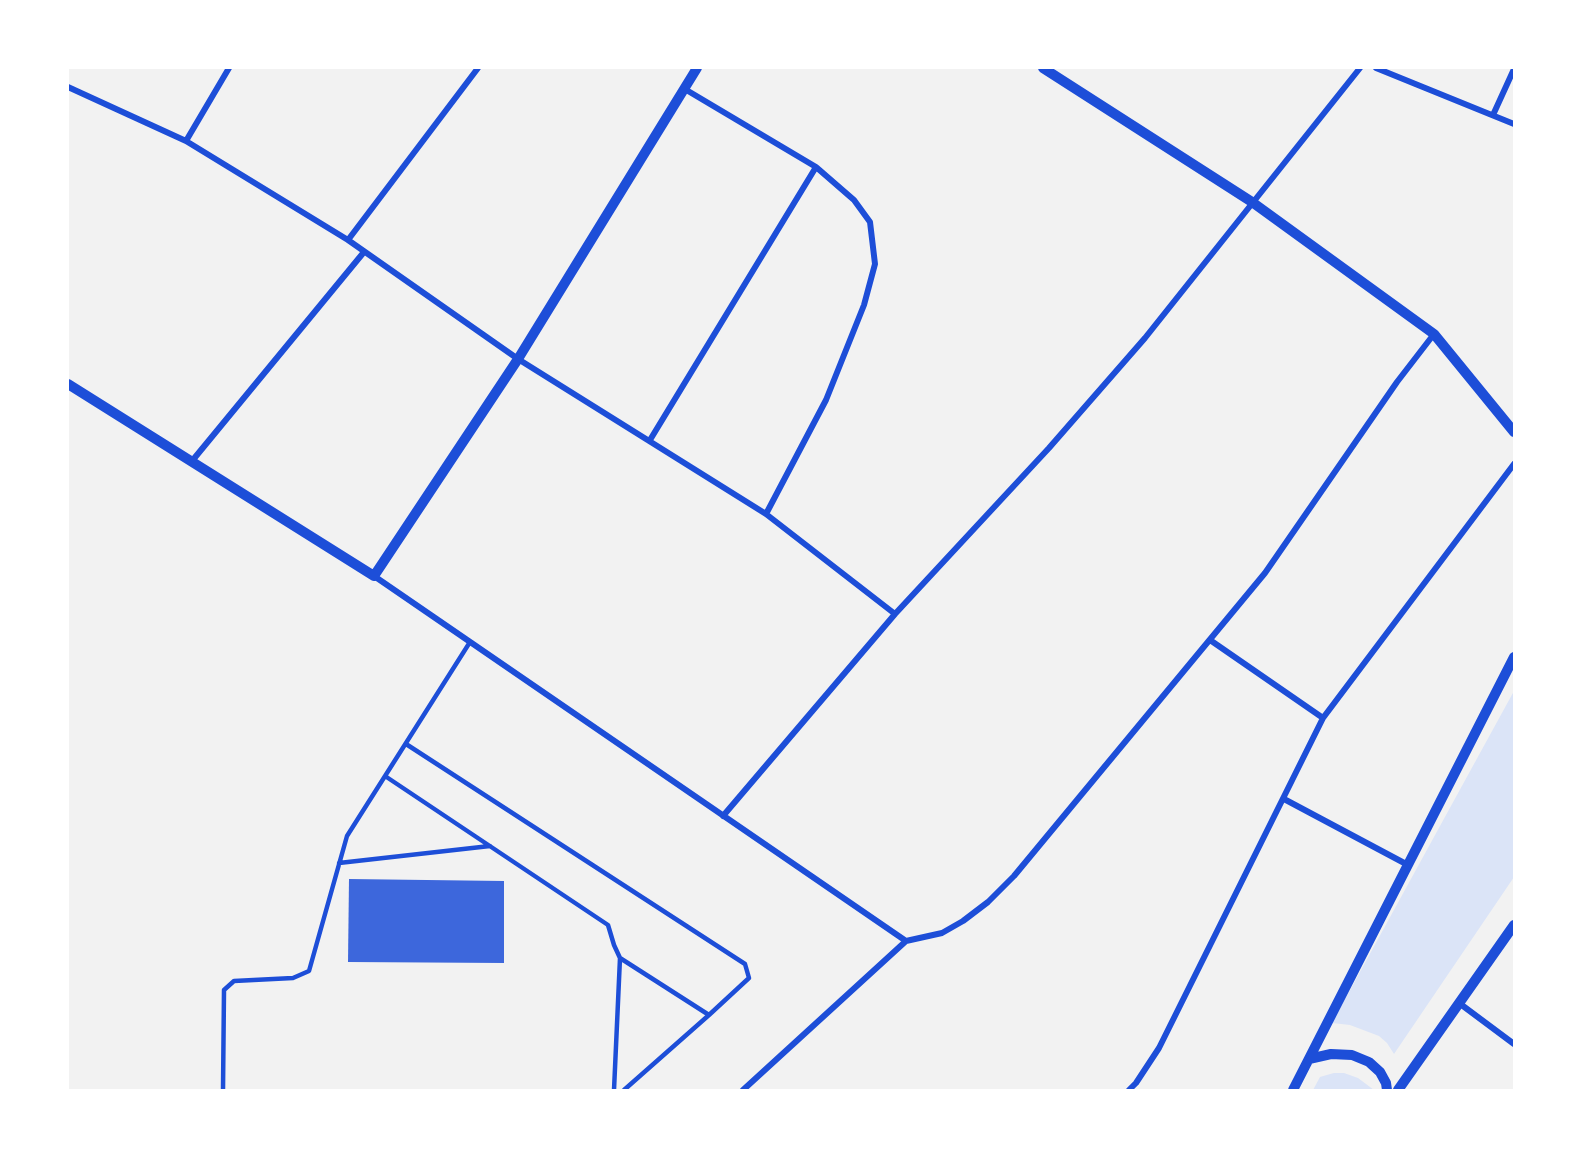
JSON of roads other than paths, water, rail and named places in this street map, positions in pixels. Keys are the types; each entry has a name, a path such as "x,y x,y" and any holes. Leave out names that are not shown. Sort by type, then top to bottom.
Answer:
{"street":[{"path":"186,141 229,68"},
{"path":"348,240 478,68"},
{"path":"374,576 518,359 697,68"},
{"path":"1042,68 1252,202 1434,334 1515,432"},
{"path":"723,816 895,614 1049,448 1137,346 1360,68"},
{"path":"1376,68 1515,124"},
{"path":"1493,115 1515,69"},
{"path":"68,87 186,141 348,240 518,359 766,513 895,614"},
{"path":"683,88 816,167 854,200 870,222 874,264 864,305 826,400 766,513"},
{"path":"650,440 816,167"},
{"path":"192,461 364,252"},
{"path":"743,1090 906,941 942,933 963,921 1014,876 1265,573 1396,382 1434,334"},
{"path":"68,384 374,576 906,941"},
{"path":"1129,1090 1158,1048 1323,718 1515,464"},
{"path":"1210,640 1323,718"},
{"path":"1293,1090 1515,657"},
{"path":"1284,799 1409,865"},
{"path":"1398,1090 1515,925"},
{"path":"1459,1003 1515,1044"},
{"path":"1309,1059 1331,1054 1352,1055 1369,1062 1380,1071 1387,1090"}],"lane":[{"path":"224,1090 224,990 234,981 293,978 309,971 347,836 470,642"},
{"path":"406,744 745,964 749,978 624,1090"},
{"path":"386,776 608,925 620,958 614,1090"},
{"path":"339,863 490,846"},
{"path":"620,958 709,1015"}]}
